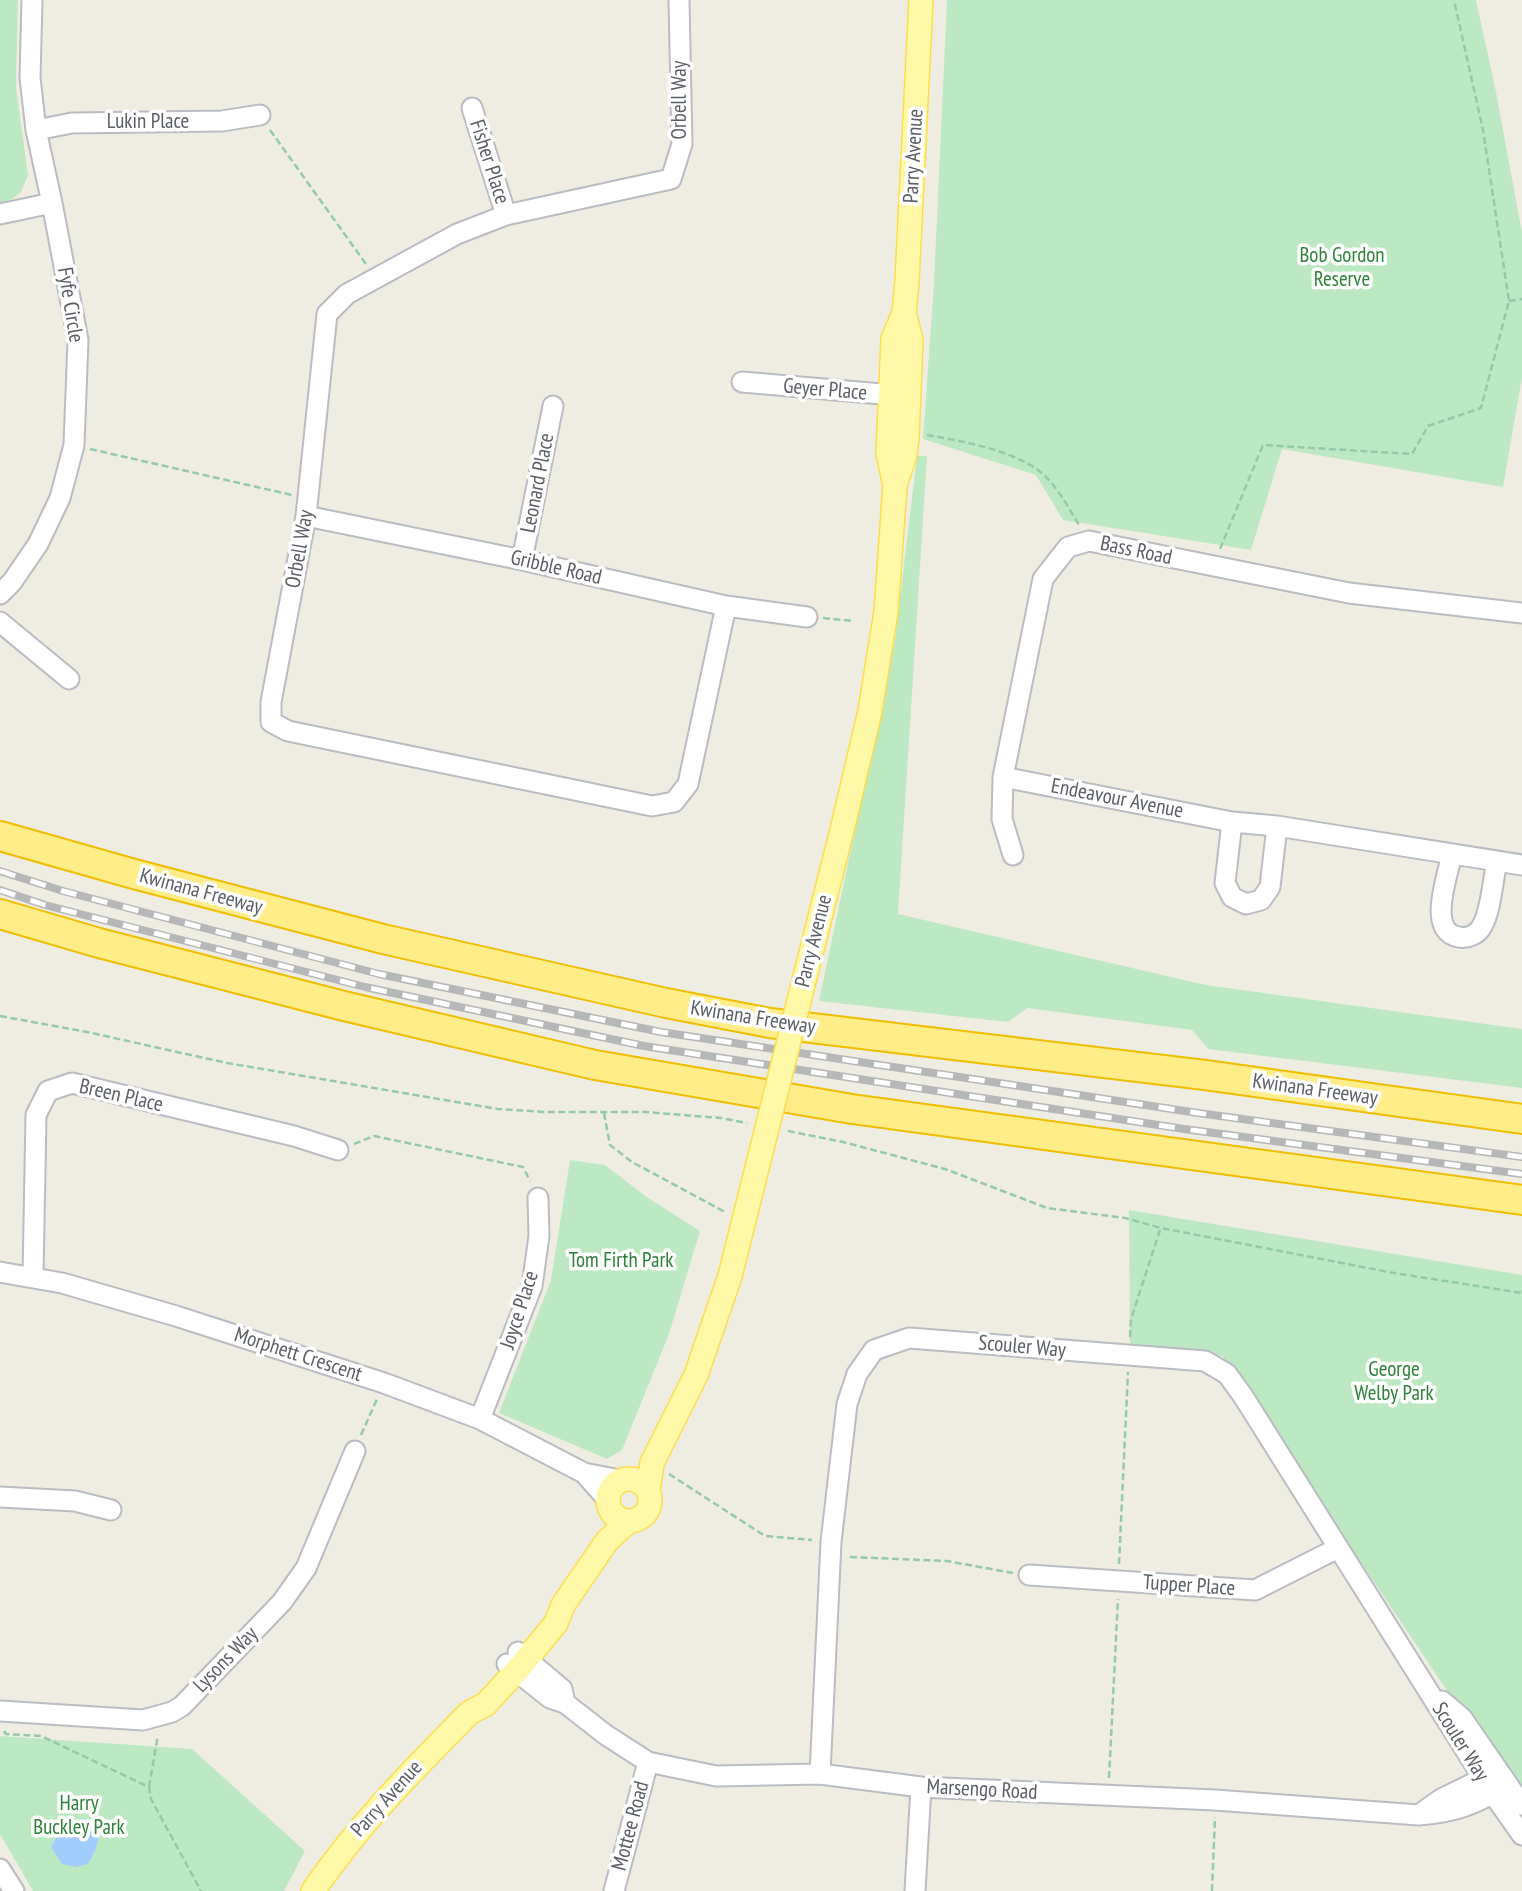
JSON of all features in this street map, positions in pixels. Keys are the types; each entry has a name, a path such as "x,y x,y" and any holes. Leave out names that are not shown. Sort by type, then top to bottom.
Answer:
{"highway":[{"name":"Kwinana Freeway","path":"0,836 383,939 666,1003 770,1023 1205,1075 1522,1119"},
{"path":"0,914 99,943 344,1006 607,1067 852,1109 1522,1200"}],"main road":[{"name":"Parry Avenue","path":"313,1891 338,1853 383,1800 469,1713 486,1704 517,1661 556,1623 563,1605 607,1541 616,1511 611,1489 632,1483 652,1463 696,1376 730,1276 870,711 886,612 895,485 905,455 907,438 894,339 904,313 921,0"},
{"name":"Parry Avenue","path":"895,485 888,454 900,396"},
{"path":"616,1511 642,1517 647,1511 650,1497 632,1483"}],"street":[{"name":"Fyfe Circle","path":"0,594 12,582 38,544 60,498 74,445 78,340 36,130 30,78 32,0"},
{"name":"Orbell Way","path":"678,0 682,144 671,179 506,215 457,234 347,293 327,314 307,508 271,702 271,722 288,731 652,806 674,802 688,784 726,606"},
{"name":"Fisher Place","path":"472,108 506,215"},
{"name":"Lukin Place","path":"36,130 72,122 222,121 260,116"},
{"path":"0,214 52,203"},
{"name":"Geyer Place","path":"742,382 900,396"},
{"name":"Leonard Place","path":"522,560 553,406"},
{"name":"Gribble Road","path":"307,508 726,606 807,617"},
{"name":"Bass Road","path":"1013,855 1002,819 1003,777 1043,579 1068,547 1089,541 1349,593 1522,613"},
{"path":"0,622 69,678"},
{"name":"Endeavour Avenue","path":"1003,777 1232,822 1277,826 1522,864"},
{"path":"1232,822 1225,883 1232,897 1246,904 1261,900 1270,887 1277,826"},
{"path":"1452,854 1440,916 1446,930 1459,937 1474,934 1484,923 1496,861"},
{"name":"Breen Place","path":"33,1277 36,1115 48,1091 72,1083 295,1136 338,1150"},
{"name":"Joyce Place","path":"480,1419 532,1286 539,1236 538,1198"},
{"name":"Morphett Crescent","path":"0,1272 62,1283 176,1315 384,1383 480,1419 584,1473 632,1483"},
{"name":"Scouler Way","path":"820,1774 831,1542 847,1404 857,1374 874,1350 909,1338 1205,1360 1227,1374 1428,1689 1462,1718 1496,1782"},
{"name":"Lysons Way","path":"1,1719 144,1720 182,1706 282,1602 306,1569 355,1451"},
{"name":"Morphett Crescent","path":"584,1473 616,1511"},
{"path":"0,1497 75,1501 111,1510"},
{"name":"Tupper Place","path":"1029,1575 1255,1590 1338,1548"},
{"name":"Marsengo Road","path":"517,1661 562,1689 565,1703 606,1735 648,1762 716,1776 820,1774 921,1787 1216,1800 1419,1815 1448,1813 1496,1782"},
{"name":"Mottee Road","path":"614,1891 648,1762"},
{"path":"1496,1782 1522,1805"},
{"path":"1496,1782 1522,1835"},
{"path":"915,1891 921,1787"},
{"path":"0,1869 14,1891"}],"path":[{"path":"1212,567 1263,445 1412,454 1428,426 1481,408 1509,301 1483,130 1454,0"},
{"path":"260,116 376,278"},
{"path":"1509,301 1522,299"},
{"path":"907,438 909,432 985,447 1033,467 1051,482 1089,541"},
{"path":"74,445 307,508"},
{"path":"807,617 854,621"},
{"path":"604,1112 610,1145 632,1162 727,1214"},
{"path":"338,1150 374,1136 523,1167 538,1198"},
{"path":"1108,1795 1131,1320 1161,1228"},
{"path":"355,1451 384,1383"},
{"path":"652,1463 765,1536 831,1542 841,1556 947,1561 1029,1575"},
{"path":"158,1717 159,1730 149,1787 151,1799 201,1891"},
{"path":"1,1719 6,1734 41,1737 149,1787"},
{"path":"1212,1891 1216,1800"}],"green space":[{"path":"0,0 18,0 16,87 28,175 21,192 0,203"},
{"name":"Bob Gordon Reserve","path":"947,0 1476,0 1522,233 1522,377 1503,487 1282,449 1251,550 1063,520 1036,475 923,439 934,283"},
{"path":"917,456 927,456 898,914 1206,985 1522,1029 1522,1088 1208,1049 1192,1030 1027,1008 1008,1022 819,1001 895,640"},
{"name":"Tom Firth Park","path":"570,1160 605,1165 648,1198 700,1231 669,1334 622,1450 607,1459 499,1413 551,1280"},
{"name":"George Welby Park","path":"1129,1210 1522,1275 1522,1802 1222,1356 1130,1349"},
{"name":"Harry Buckley Park","path":"0,1736 192,1749 305,1851 284,1891 33,1891 0,1834"}],"water":[{"path":"85,1819 98,1834 97,1846 88,1864 76,1867 62,1864 51,1847 64,1828"}],"railway":[{"path":"0,871 63,891 379,974 661,1032 1198,1113 1522,1157"},
{"path":"0,890 45,905 365,987 644,1046 1184,1129 1522,1174"}]}
